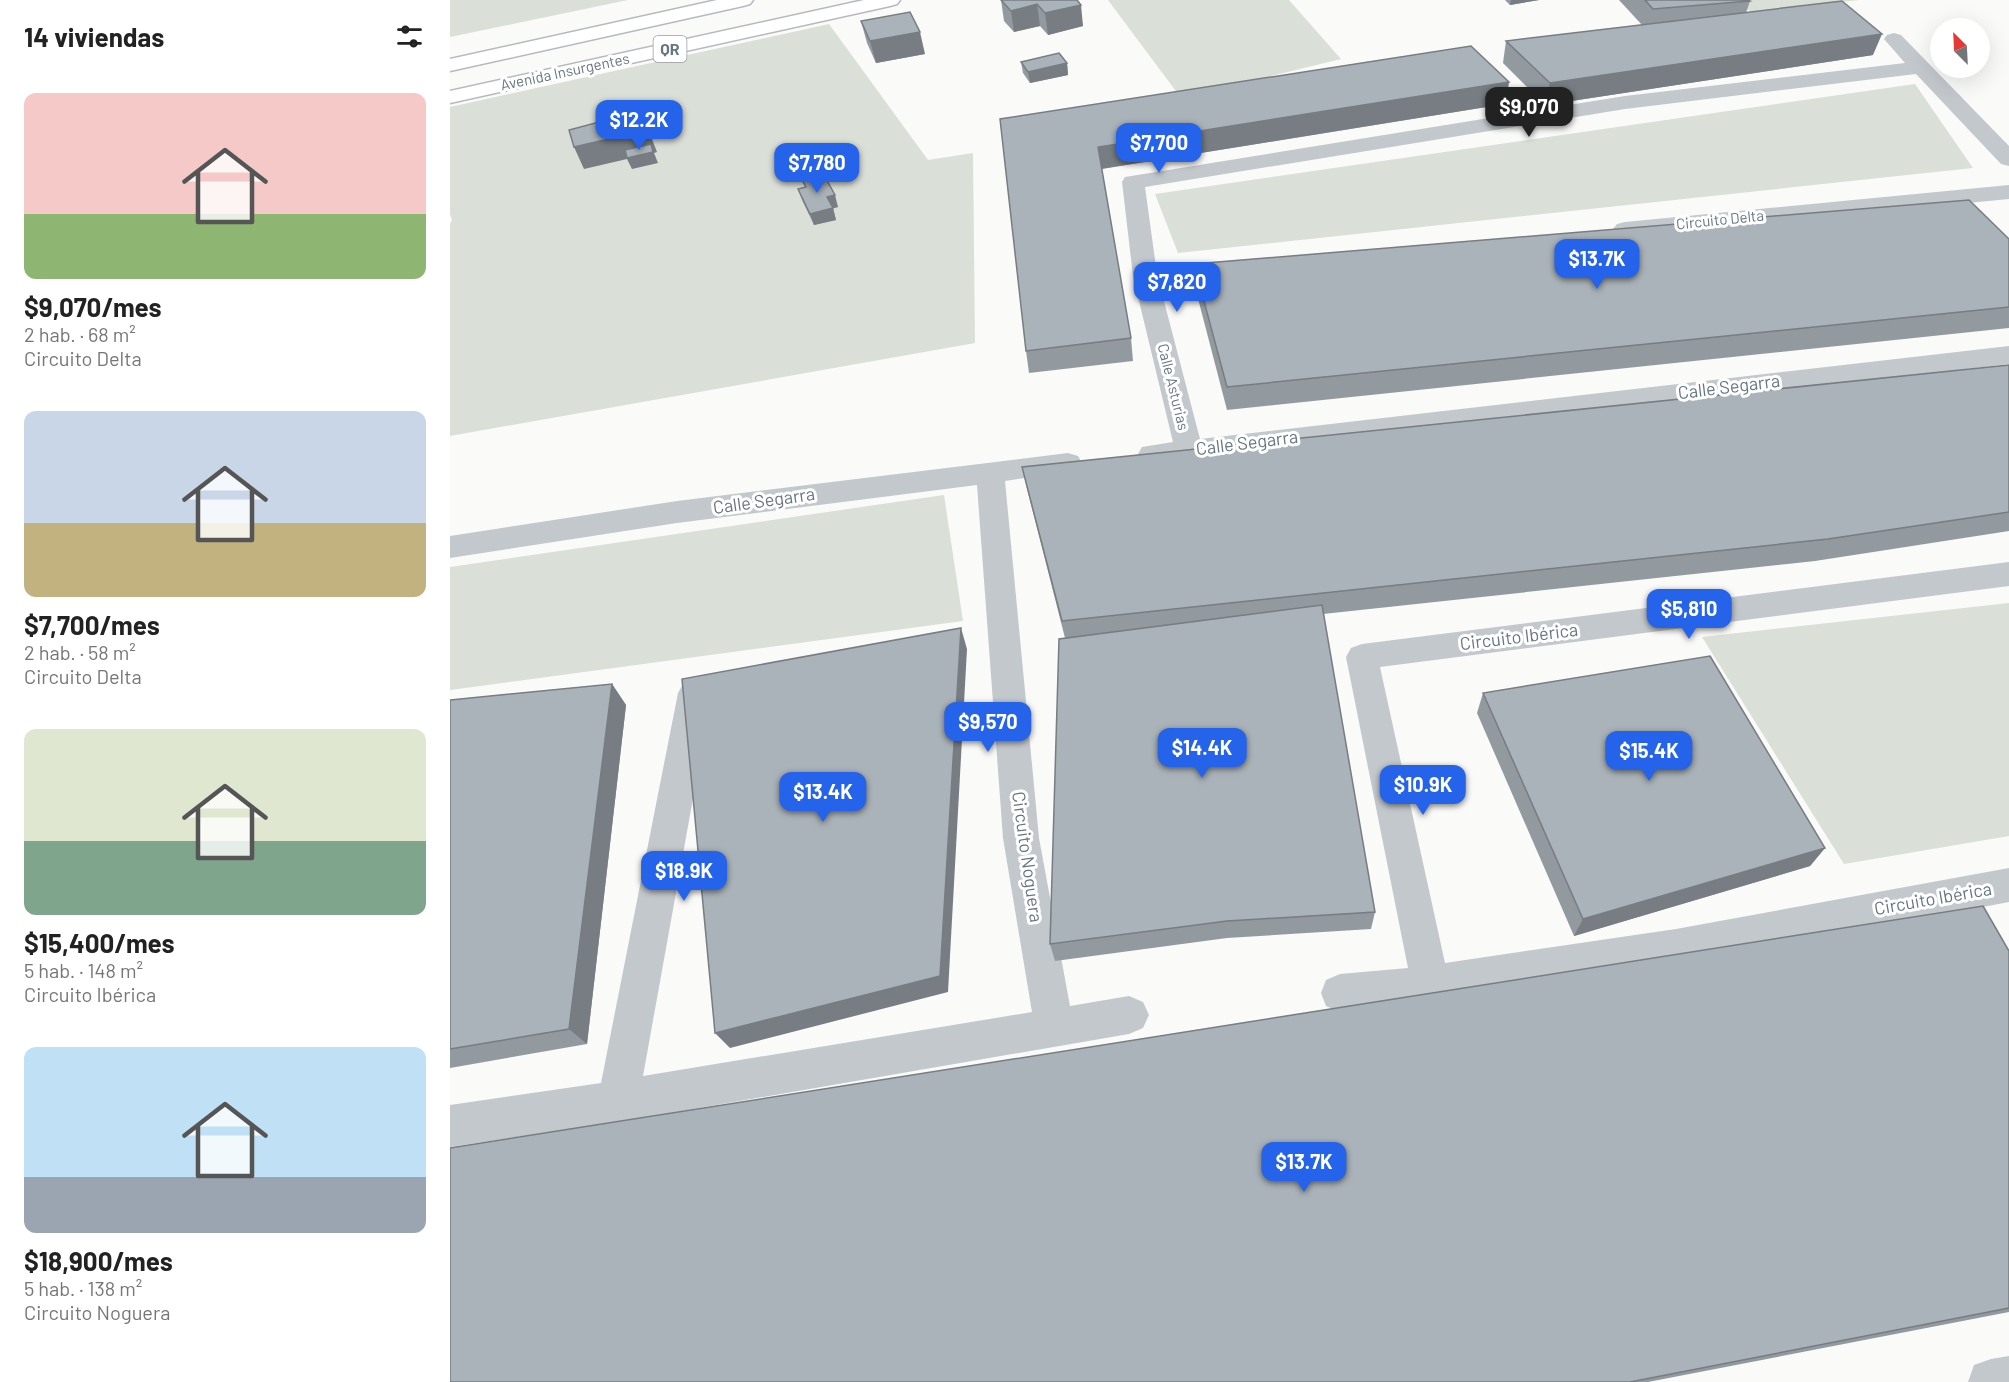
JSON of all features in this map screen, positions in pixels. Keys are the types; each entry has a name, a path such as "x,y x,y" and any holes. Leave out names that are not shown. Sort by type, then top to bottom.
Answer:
{"main road":[{"name":"Avenida Insurgentes","path":"450,65 743,0"},
{"name":"Avenida Insurgentes","path":"450,97 890,0"}],"street":[{"path":"1894,39 2009,159"},
{"name":"Calle Asturias","path":"1189,450 1145,276 1133,182 1515,120 1810,77 1922,67"},
{"name":"Circuito Delta","path":"1607,231 2009,192"},
{"path":"1145,276 1263,265"},
{"name":"Calle Segarra","path":"1131,456 2009,355"},
{"name":"Calle Segarra","path":"450,547 677,512 990,471 1096,460"},
{"name":"Circuito Noguera","path":"990,471 1021,838 1054,1026"},
{"name":"Circuito Ibérica","path":"1431,986 1362,657 2009,574"},
{"path":"618,1101 695,693"},
{"name":"Circuito Ibérica","path":"1340,993 1431,986 1562,967 2009,885"},
{"path":"450,1126 618,1101 1129,1015"},
{"path":"1991,1382 2009,1379"}],"shaded area":[{"path":"450,0 628,0 450,37"},
{"path":"1108,0 1289,0 1341,59 1181,98"},
{"path":"1734,0 1859,0 1751,12"},
{"path":"829,24 928,160 973,153 975,343 450,436 450,224 452,220 450,214 450,107"},
{"path":"1915,84 1973,168 1178,253 1155,194"},
{"path":"944,495 963,621 450,690 450,567"},
{"path":"2009,603 2009,836 1844,864 1702,637"}],"building":[{"path":"1001,0 1077,0 1081,5 1045,13 1037,4 1011,11"},
{"path":"1645,0 1748,0 1750,1 1653,9"},
{"path":"1842,1 1882,34 1550,83 1506,41"},
{"path":"910,12 920,32 870,41 861,21"},
{"path":"1471,46 1509,82 1098,147 1131,338 1026,351 1000,119"},
{"path":"1059,53 1067,63 1028,72 1021,62"},
{"path":"641,111 648,130 574,147 569,130"},
{"path":"651,144 653,152 627,158 625,150"},
{"path":"824,175 835,195 827,197 833,208 810,214 798,189 806,187 802,180"},
{"path":"1969,200 2009,239 2009,307 1227,387 1194,264"},
{"path":"2009,365 2009,512 1828,539 1062,621 1022,467"},
{"path":"1322,605 1375,912 1227,921 1050,944 1059,639"},
{"path":"961,628 940,976 715,1033 682,679"},
{"path":"1710,656 1825,848 1583,919 1483,693"},
{"path":"612,684 569,1029 450,1049 450,700"},
{"path":"1983,906 2009,951 2009,1308 1630,1382 450,1382 450,1148"}]}
